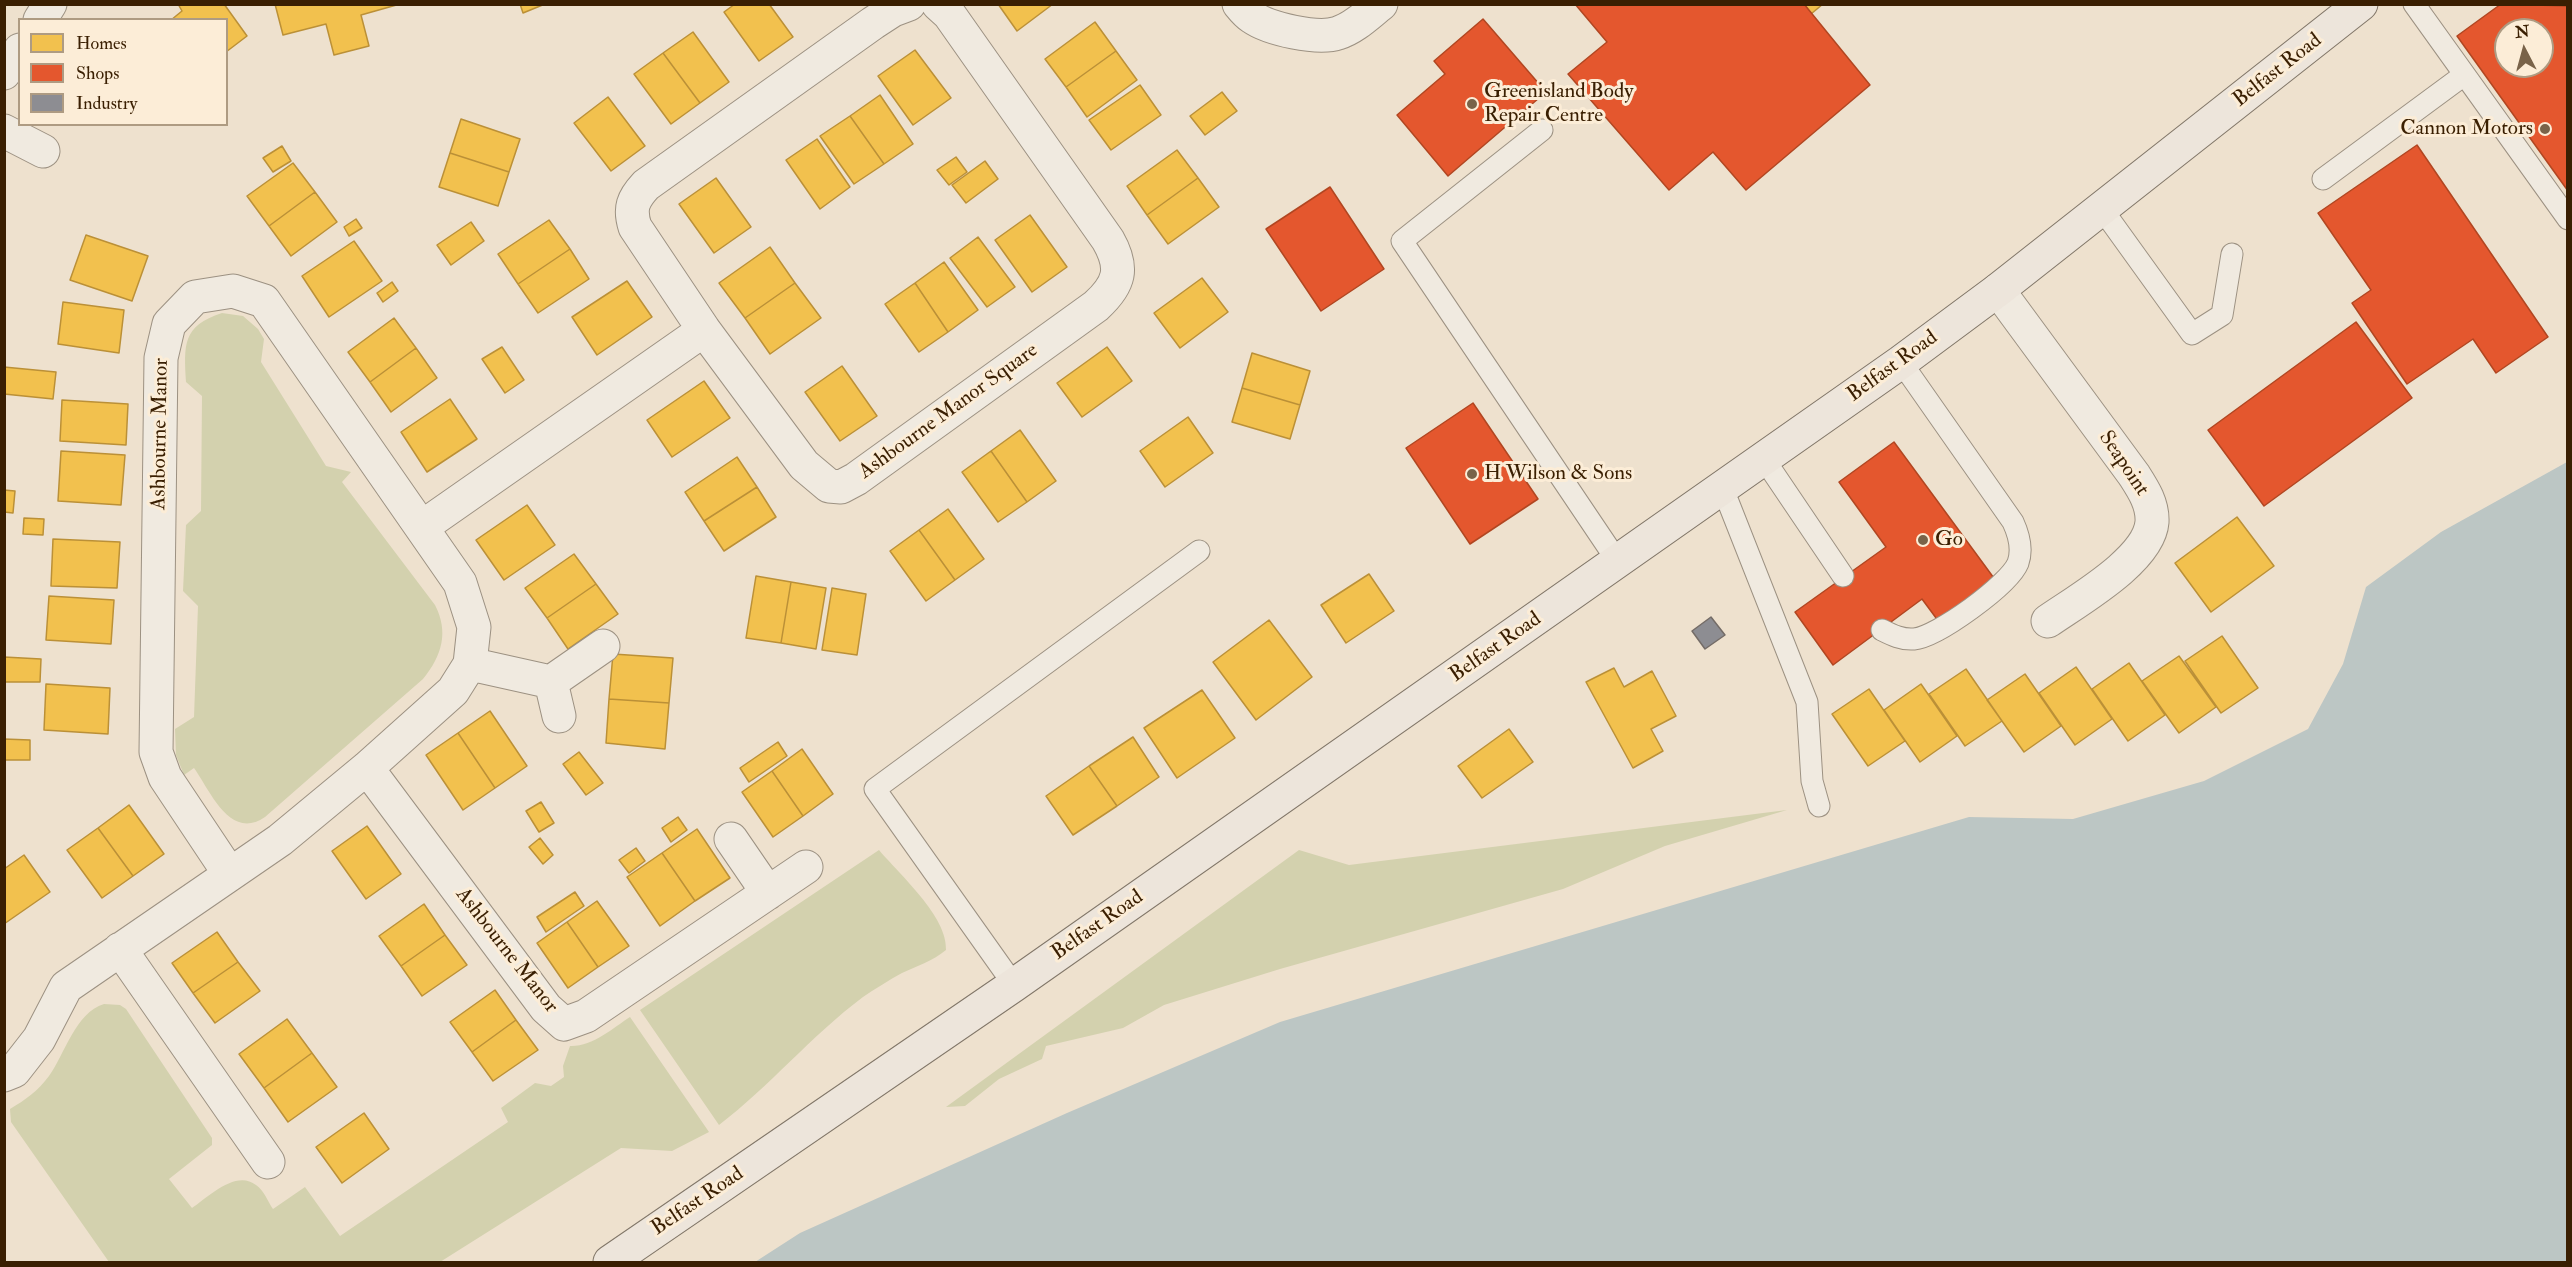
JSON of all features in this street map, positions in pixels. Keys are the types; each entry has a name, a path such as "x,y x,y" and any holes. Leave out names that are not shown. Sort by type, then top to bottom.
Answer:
{"highway":[{"name":"Belfast Road","path":"610,1263 1014,985 1901,362 1998,290 2361,4"}],"street":[{"path":"41,18 50,4"},
{"name":"Ashbourne Manor Square","path":"909,4 873,23 646,185 634,198 631,215 635,226 704,330 804,465 829,486 841,487 856,479 1096,306 1117,281 1119,273 1111,245 949,14 938,4"},
{"path":"1239,4 1251,17 1265,24 1318,35 1335,34 1349,29 1381,4"},
{"path":"4,73 18,53"},
{"path":"4,130 43,151"},
{"name":"Seapoint","path":"1998,290 2134,475 2146,496 2152,515 2152,524 2146,539 2126,565 2048,621"},
{"name":"Ashbourne Manor","path":"4,1075 14,1071 39,1039 66,987 280,840 368,768 453,691 470,664 474,627 460,583 264,302 233,291 195,297 170,324 161,358 156,752 165,777 229,873"},
{"path":"422,527 704,330"},
{"path":"470,664 551,682 603,646"},
{"path":"551,682 559,716"},
{"name":"Ashbourne Manor","path":"368,768 546,1008 564,1024 586,1016 806,867"},
{"path":"731,839 768,893"},
{"path":"120,950 268,1162"}],"lane":[{"path":"2414,4 2568,219"},
{"path":"2323,179 2464,75"},
{"path":"1542,130 1402,241 1618,562"},
{"path":"2102,209 2192,334 2222,315 2232,254"},
{"path":"1882,630 1897,637 1914,639 1946,626 2001,585 2013,573 2019,561 2020,547 2019,533 2013,522 1901,362"},
{"path":"1764,459 1843,576"},
{"path":"1723,489 1807,702 1812,781 1819,806"},
{"path":"1014,985 875,789 1199,550"}],"shaded area":[{"path":"222,313 243,316 258,329 264,339 261,362 326,466 351,472 342,482 435,605 442,625 439,653 423,679 265,817 253,823 242,823 232,818 215,800 194,768 184,775 176,755 175,729 194,717 198,606 183,591 186,525 201,511 202,396 186,382 186,347 188,338 199,324"},
{"path":"2567,462 2567,1262 755,1262 800,1233 1067,1113 1280,1022 1969,817 2073,819 2204,781 2308,729 2343,664 2366,587 2441,532"},
{"path":"1787,810 1665,846 1563,889 1280,969 1164,1005 1123,1028 1046,1046 1042,1059 999,1079 965,1106 946,1107 1299,850 1349,865"},
{"path":"879,850 931,910 945,937 946,950 863,997 719,1125 640,1010"},
{"path":"104,1004 120,1005 126,1009 212,1138 212,1145 169,1179 192,1208 222,1186 240,1180 248,1181 259,1187 273,1209 305,1187 340,1236 508,1122 501,1108 535,1083 551,1086 564,1077 563,1066 570,1046 594,1040 630,1017 709,1132 672,1151 621,1148 440,1262 109,1262 11,1122 10,1109 31,1095 45,1081 78,1025 85,1016"}],"building: Homes":[{"path":"178,4 224,4 247,36 228,50 228,18 173,18 182,11"},
{"path":"275,4 400,4 361,15 369,46 334,55 326,24 283,35"},
{"path":"520,4 545,4 523,13"},
{"path":"735,4 769,4 793,37 759,61 724,12"},
{"path":"998,4 1053,4 1017,31"},
{"path":"1804,4 1823,4 1811,14"},
{"path":"1095,22 1116,51 1066,87 1045,59"},
{"path":"693,32 729,82 700,103 663,53"},
{"path":"915,50 951,98 913,125 878,76"},
{"path":"1116,51 1137,80 1087,117 1066,87"},
{"path":"663,53 700,103 671,124 634,74"},
{"path":"1140,85 1161,115 1111,150 1089,120"},
{"path":"1222,92 1237,111 1205,135 1190,116"},
{"path":"880,95 913,144 884,164 850,116"},
{"path":"608,97 645,146 611,171 574,123"},
{"path":"850,116 884,164 854,184 820,136"},
{"path":"461,119 520,139 509,172 450,153"},
{"path":"817,139 850,187 820,209 786,160"},
{"path":"282,146 291,161 273,172 263,158"},
{"path":"1177,150 1198,178 1147,215 1127,186"},
{"path":"450,153 509,172 498,206 439,187"},
{"path":"956,157 967,172 949,185 937,170"},
{"path":"985,161 998,179 966,203 952,185"},
{"path":"293,163 315,192 269,226 247,196"},
{"path":"716,178 751,227 714,253 679,204"},
{"path":"1198,178 1219,207 1168,244 1147,215"},
{"path":"315,192 337,222 291,256 269,226"},
{"path":"1030,215 1067,267 1032,292 995,240"},
{"path":"356,219 362,228 349,236 344,227"},
{"path":"549,220 570,249 518,284 498,254"},
{"path":"471,222 484,241 451,265 437,245"},
{"path":"86,235 148,256 132,301 70,280"},
{"path":"978,237 1015,287 987,307 950,258"},
{"path":"354,241 382,281 329,317 302,276"},
{"path":"770,247 795,283 745,318 719,283"},
{"path":"570,249 589,279 538,313 518,284"},
{"path":"944,262 978,310 948,332 915,283"},
{"path":"1202,278 1228,312 1180,348 1154,313"},
{"path":"627,281 652,317 597,355 572,317"},
{"path":"392,282 398,291 383,302 377,293"},
{"path":"795,283 821,318 770,354 745,318"},
{"path":"915,283 948,332 919,352 885,304"},
{"path":"63,302 124,310 119,353 58,344"},
{"path":"394,318 416,348 370,382 348,352"},
{"path":"502,347 524,380 505,393 482,359"},
{"path":"1107,347 1132,381 1082,417 1057,383"},
{"path":"416,348 437,378 391,412 370,382"},
{"path":"1252,353 1310,371 1300,405 1242,388"},
{"path":"842,366 877,416 840,441 805,392"},
{"path":"4,367 56,372 53,399 4,394"},
{"path":"704,381 730,418 672,457 647,420"},
{"path":"1242,388 1300,405 1290,439 1232,422"},
{"path":"450,399 477,439 427,472 401,432"},
{"path":"62,400 128,404 126,445 60,441"},
{"path":"1188,417 1213,453 1165,487 1140,451"},
{"path":"1020,430 1056,481 1027,502 991,451"},
{"path":"61,451 125,455 121,505 58,501"},
{"path":"991,451 1027,502 998,522 962,472"},
{"path":"737,457 757,487 704,521 685,492"},
{"path":"757,487 776,517 724,551 704,521"},
{"path":"4,490 15,491 13,513 4,512"},
{"path":"527,505 555,545 504,580 476,540"},
{"path":"948,509 984,559 955,580 919,530"},
{"path":"2237,517 2274,566 2211,612 2175,563"},
{"path":"24,518 44,519 43,535 23,534"},
{"path":"919,530 955,580 926,601 890,551"},
{"path":"53,539 120,542 117,588 51,586"},
{"path":"574,554 596,584 547,618 525,588"},
{"path":"1369,574 1394,611 1346,643 1321,605"},
{"path":"756,576 791,582 781,643 746,638"},
{"path":"791,582 826,588 816,649 781,643"},
{"path":"596,584 618,614 568,649 547,618"},
{"path":"832,588 866,594 857,655 822,650"},
{"path":"49,596 114,600 111,644 46,640"},
{"path":"1269,620 1312,677 1256,720 1213,662"},
{"path":"2222,636 2258,688 2221,713 2185,661"},
{"path":"613,654 673,658 669,703 609,699"},
{"path":"2179,656 2216,707 2179,733 2142,681"},
{"path":"4,657 41,659 40,682 4,682"},
{"path":"2129,663 2165,715 2128,741 2092,689"},
{"path":"2076,667 2112,719 2075,745 2039,693"},
{"path":"1614,668 1624,687 1652,671 1676,716 1651,729 1663,751 1633,768 1586,682"},
{"path":"1966,669 2002,721 1965,746 1929,694"},
{"path":"2025,674 2061,726 2024,752 1987,700"},
{"path":"46,684 110,688 108,734 44,730"},
{"path":"1921,684 1957,736 1920,762 1884,710"},
{"path":"1869,689 1905,741 1868,766 1832,714"},
{"path":"1202,690 1235,738 1177,778 1144,728"},
{"path":"609,699 669,703 665,749 606,743"},
{"path":"490,711 527,766 495,788 458,733"},
{"path":"1509,729 1533,762 1482,798 1458,766"},
{"path":"458,733 495,788 463,810 426,755"},
{"path":"1133,737 1159,777 1117,806 1089,766"},
{"path":"4,739 30,740 30,760 4,760"},
{"path":"778,742 787,756 749,782 740,768"},
{"path":"802,749 833,794 803,816 772,771"},
{"path":"579,752 603,783 586,795 563,764"},
{"path":"1089,766 1117,806 1073,835 1046,796"},
{"path":"772,771 803,816 773,837 742,792"},
{"path":"541,802 554,823 539,832 526,811"},
{"path":"129,805 164,854 133,876 98,828"},
{"path":"678,817 687,830 671,842 662,828"},
{"path":"367,826 401,874 366,899 332,851"},
{"path":"98,828 133,876 102,898 67,850"},
{"path":"697,829 730,878 695,901 662,853"},
{"path":"540,838 553,855 543,864 529,847"},
{"path":"636,848 645,861 629,873 619,860"},
{"path":"662,853 695,901 660,926 627,877"},
{"path":"24,855 50,892 4,924 4,869"},
{"path":"575,892 584,906 546,932 537,917"},
{"path":"597,901 629,946 598,967 567,922"},
{"path":"424,904 445,935 401,966 379,936"},
{"path":"567,922 598,967 568,988 537,943"},
{"path":"217,932 238,962 193,993 172,963"},
{"path":"445,935 467,965 422,996 401,966"},
{"path":"238,962 260,991 215,1023 193,993"},
{"path":"495,990 516,1020 472,1052 450,1022"},
{"path":"287,1019 312,1053 264,1088 239,1054"},
{"path":"516,1020 538,1050 493,1081 472,1052"},
{"path":"312,1053 337,1087 288,1122 264,1088"},
{"path":"364,1113 389,1149 342,1183 316,1147"}],"building: Shops":[{"path":"1575,4 1804,4 1870,85 1746,190 1713,152 1669,190 1568,74 1607,42"},
{"name":"Cannon Motors","path":"2501,4 2568,6 2568,191 2457,36"},
{"name":"Greenisland Body Repair Centre","path":"1483,19 1546,92 1448,176 1397,115 1445,74 1434,61"},
{"path":"2417,145 2548,337 2496,373 2473,339 2407,384 2352,303 2371,290 2318,213"},
{"path":"1330,187 1384,269 1321,311 1266,229"},
{"path":"2356,322 2412,398 2264,506 2208,430"},
{"name":"H Wilson & Sons","path":"1473,403 1538,499 1470,544 1406,448"},
{"path":"1894,442 1999,585 1942,626 1922,599 1833,665 1795,612 1886,547 1839,482"}],"building: Industry":[{"path":"1711,617 1725,635 1705,649 1692,631"}],"place":[{"name":"Greenisland Body Repair Centre","path":"1472,104"},
{"name":"Cannon Motors","path":"2545,129"},
{"name":"H Wilson & Sons","path":"1472,474"},
{"name":"Go","path":"1923,540"}]}
